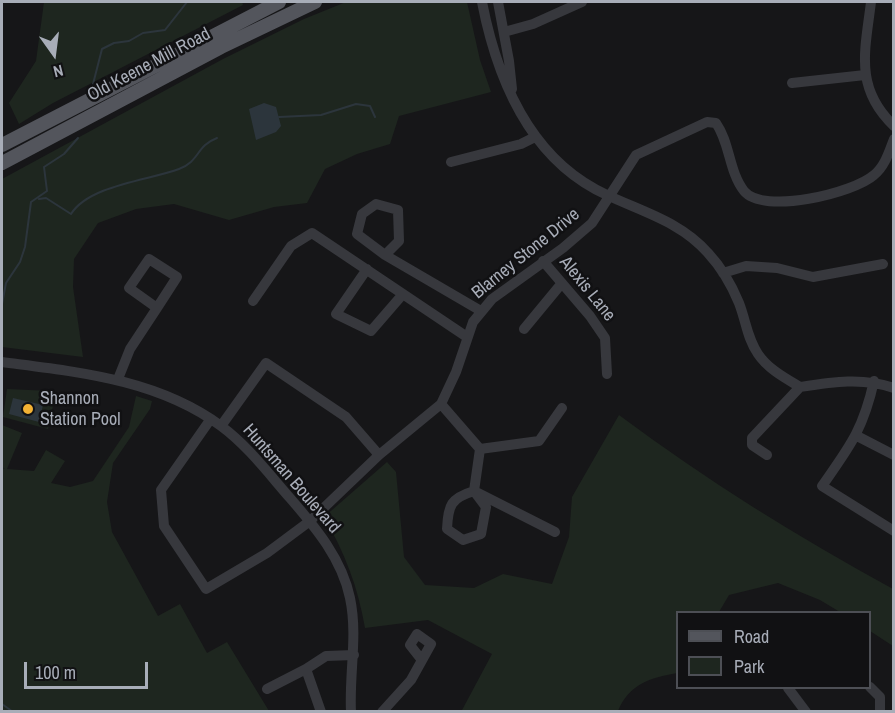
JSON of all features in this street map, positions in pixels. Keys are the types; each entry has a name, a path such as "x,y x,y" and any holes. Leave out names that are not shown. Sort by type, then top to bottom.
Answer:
{"main road":[{"name":"Old Keene Mill Road","path":"2,145 279,2"},
{"name":"Old Keene Mill Road","path":"2,163 214,51 315,2"}],"street":[{"path":"482,2 489,42 500,72 535,137 573,176 608,196 678,227 702,246 723,273 739,303 748,336 758,354 768,366 800,387"},
{"path":"498,2 512,92"},
{"path":"504,32 533,24 582,2"},
{"path":"871,2 864,56 865,75 873,100 894,126"},
{"path":"792,83 865,75"},
{"name":"Blarney Stone Drive","path":"210,420 161,490 164,526 206,589 267,553 310,521 379,455 441,404 456,372 467,337 481,310 492,298 563,248 592,223 636,155 707,122 716,123 722,131 744,191 758,201 776,203 862,184 884,164 894,139"},
{"path":"451,162 521,144 535,137"},
{"path":"385,255 399,241 398,210 376,204 362,214 357,234 385,255 481,310"},
{"path":"253,301 291,246 312,233 467,337"},
{"path":"118,380 130,349 157,308 177,276 149,259 129,288 157,308"},
{"name":"Alexis Lane","path":"543,261 605,338 608,374"},
{"path":"723,273 747,266 777,268 813,277 883,264"},
{"path":"367,269 336,314 371,331 403,294"},
{"path":"524,329 562,283"},
{"name":"Huntsman Boulevard","path":"2,362 118,380 165,395 221,426 310,521 335,556 344,577 353,614 354,655 350,676 351,711"},
{"path":"221,426 266,363 346,417 379,455"},
{"path":"874,381 867,415 857,436 822,486 894,531"},
{"path":"766,455 752,445 752,438 800,387 829,382 874,381 894,388"},
{"path":"441,404 480,448 474,491 486,507 482,534 463,540 447,529 448,511 458,496 474,491 555,532"},
{"path":"480,448 540,441 562,408"},
{"path":"857,436 894,455"},
{"path":"267,689 326,656 354,655"},
{"path":"382,711 411,680 421,659"},
{"path":"306,669 321,711"},
{"path":"790,689 806,711"},
{"path":"874,691 882,702 880,711"}],"green space":[{"path":"44,2 242,2 243,5 53,103 19,124 9,103 36,61"},
{"path":"346,2 467,2 480,60 491,92 399,116 390,144 357,154 325,169 307,203 274,207 229,220 174,204 136,209 98,223 74,259 73,287 83,357 2,347 2,179 223,59 304,19"},
{"name":"Shannon Station Pool","path":"7,389 51,391 54,401 48,429 3,417"},
{"path":"136,396 152,401 150,409 113,463 107,502 112,532 158,616 180,604 207,653 227,642 269,711 2,711 2,468 5,469 2,467 2,425 22,433 7,469 34,471 46,450 65,461 51,483 70,487 93,481 129,427"},
{"path":"619,415 753,507 893,589 893,646 871,632 871,611 838,611 820,600 778,583 729,595 720,611 676,611 676,673 649,680 634,688 618,711 461,712 492,654 428,620 365,628 359,598 350,571 324,517 387,462 396,472 404,557 425,585 474,588 503,574 552,584 569,537 572,497"}],"shaded area":[{"path":"264,103 276,107 281,126 276,132 256,140 249,109"},
{"path":"13,398 43,405 39,422 9,414"}],"waterway":[{"path":"93,84 102,49 114,43 129,41 143,33 165,30 187,2"},
{"path":"279,117 321,115 356,104 370,106 375,117"},
{"path":"2,304 6,283 20,262 25,247 31,202 47,191 44,167 64,154 78,138"},
{"path":"39,199 46,198 71,214 91,196 105,190 186,166 205,145 217,138"},
{"path":"2,704 13,712"}],"place":[{"name":"Shannon Station Pool","path":"28,409"}]}
